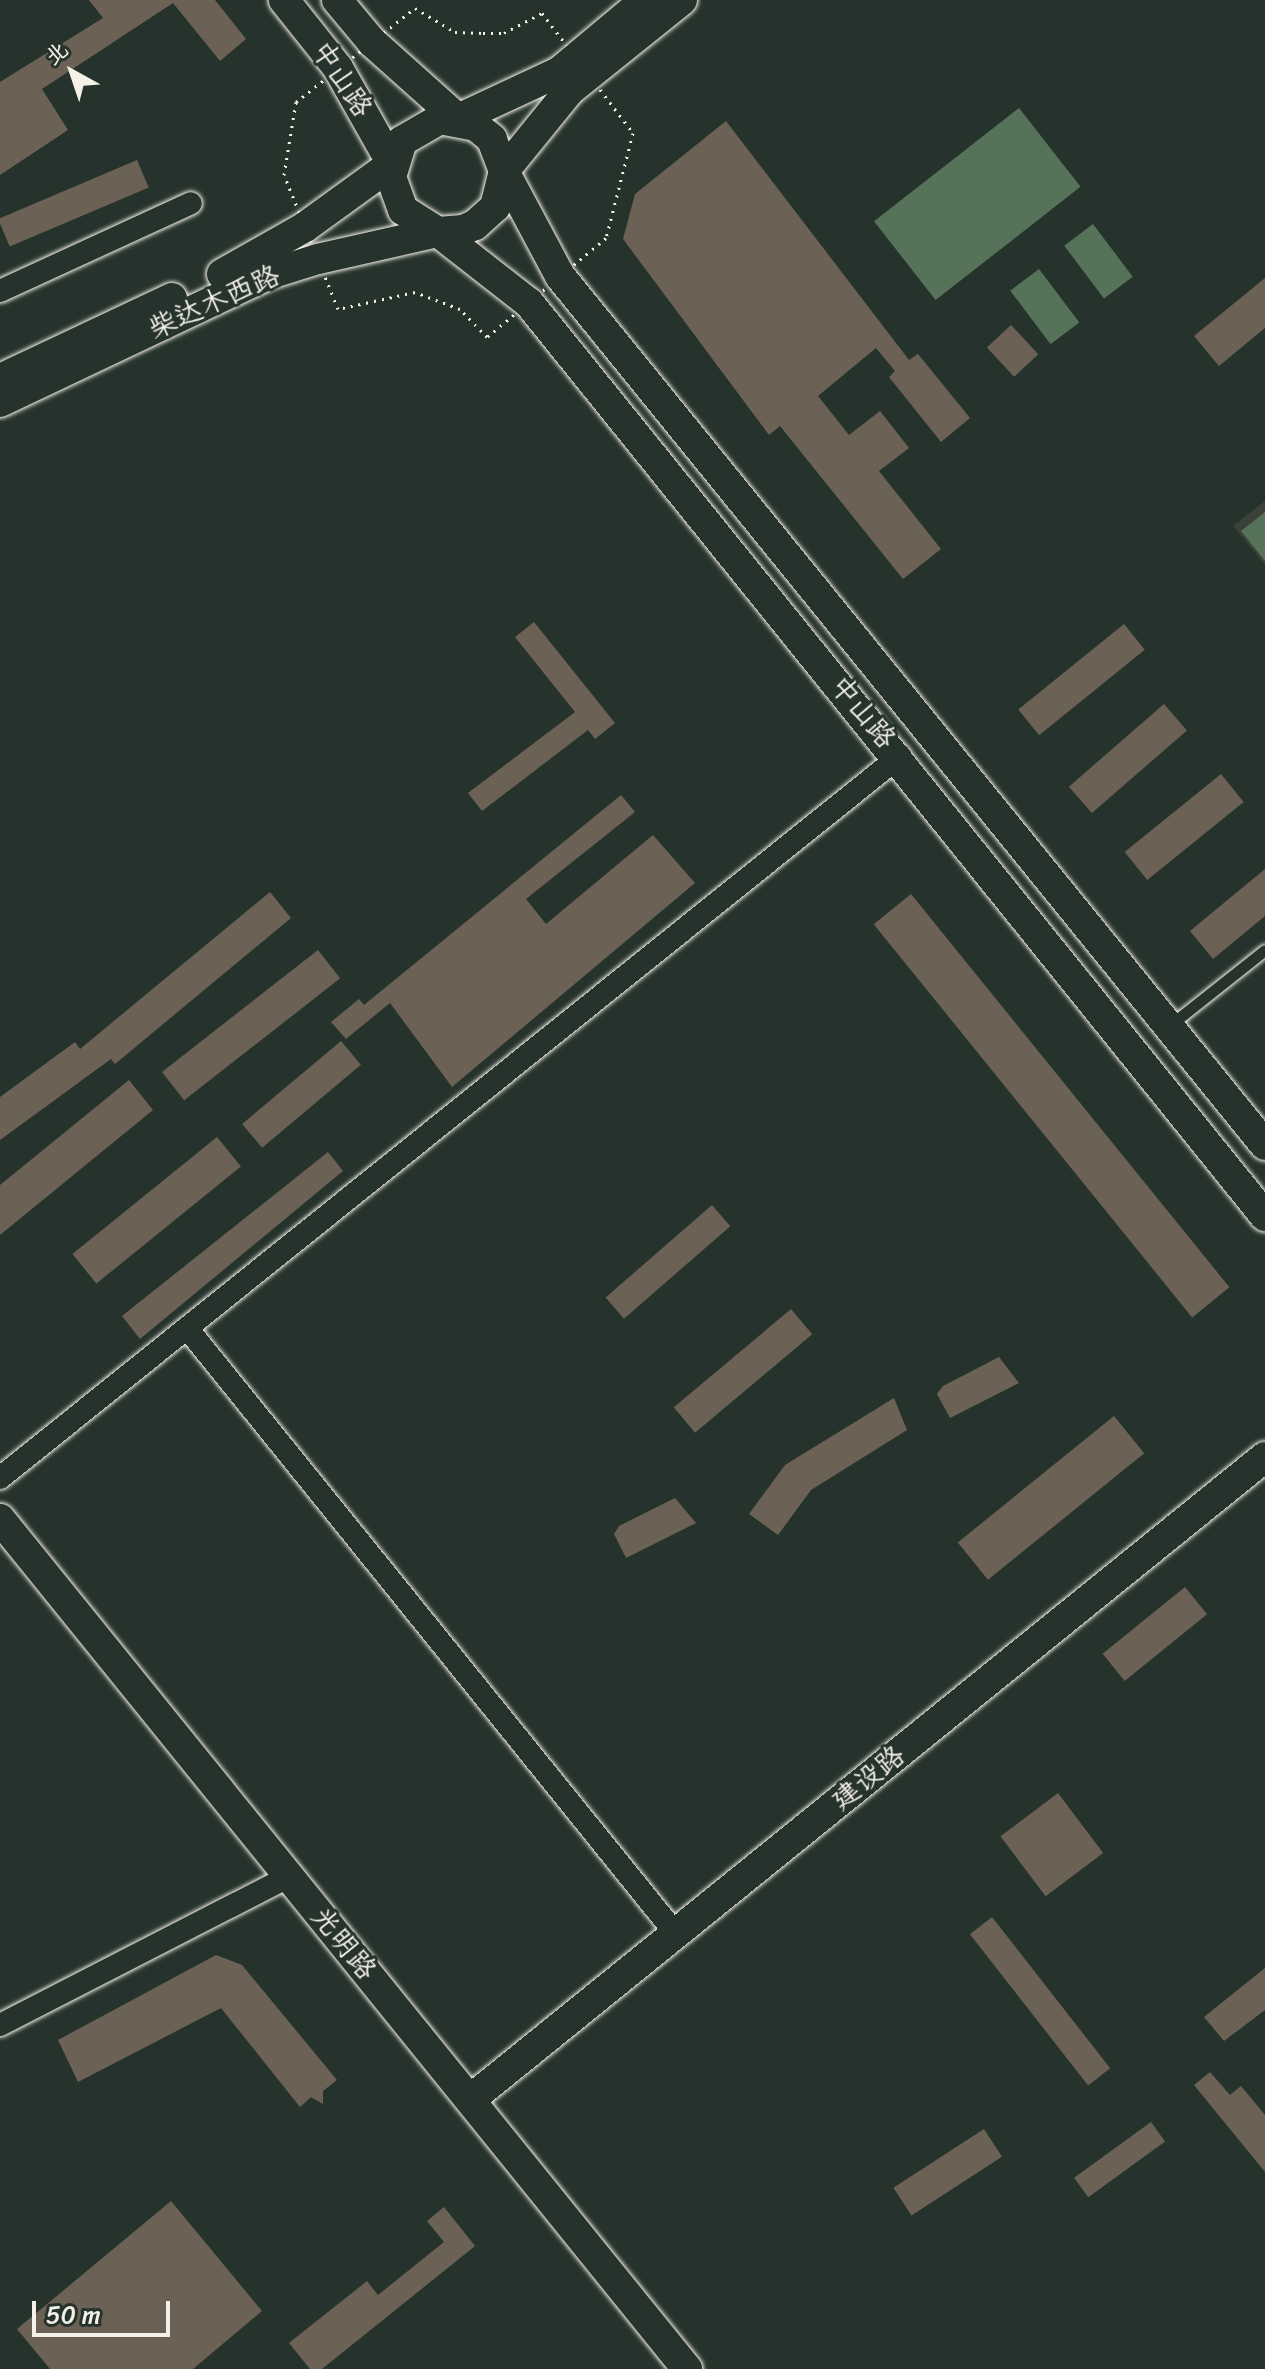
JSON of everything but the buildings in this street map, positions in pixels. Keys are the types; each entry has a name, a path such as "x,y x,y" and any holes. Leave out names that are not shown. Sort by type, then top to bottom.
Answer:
{"main road":[{"name":"中山路","path":"284,0 338,68 392,164"},
{"name":"中山路","path":"337,0 372,42 458,119"},
{"path":"504,171 583,66 645,0"},
{"path":"458,119 492,139 504,171 502,193 484,219 438,232 403,210 392,164 411,132 520,96 583,66 682,0"},
{"name":"柴达木西路","path":"0,379 305,227 392,164"},
{"name":"中山路","path":"504,171 560,276 1265,1145"},
{"name":"中山路","path":"438,232 529,303 900,756 1265,1216"},
{"name":"柴达木西路","path":"0,402 270,274 318,259 438,232"},
{"name":"建设路","path":"471,2099 1265,1457"},
{"name":"光明路","path":"0,1519 687,2369"}],"street":[{"path":"0,291 191,203"},
{"path":"0,1478 900,756"},
{"path":"187,1328 676,1934"},
{"path":"0,2025 290,1876"}],"lane":[{"path":"1168,1026 1265,950"}],"path":[{"path":"415,8 455,32 504,33 542,13 633,133 606,238 487,337 460,309 415,292 338,309 284,175 296,102 338,68 415,8"}],"shaded area":[{"path":"1265,501 1265,565 1233,526"}],"green space":[{"path":"1019,108 1081,187 936,300 874,221"},
{"path":"1093,224 1133,277 1104,298 1064,246"},
{"path":"1039,269 1079,323 1051,344 1010,291"},
{"path":"1265,512 1265,561 1241,531"}]}
